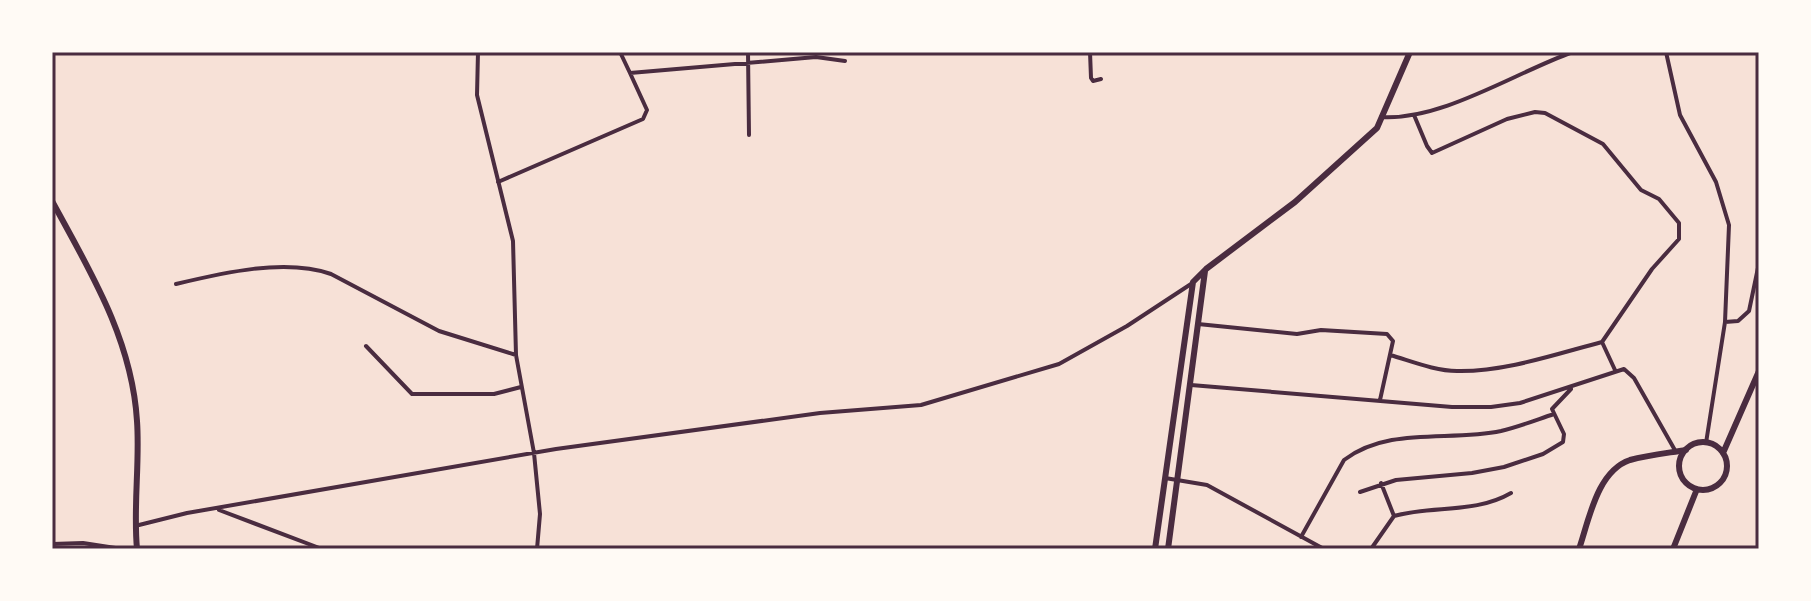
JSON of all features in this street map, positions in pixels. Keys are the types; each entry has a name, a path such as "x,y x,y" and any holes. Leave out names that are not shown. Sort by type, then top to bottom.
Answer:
{"main road":[{"path":"1155,549 1193,282 1295,202 1377,128 1410,52"},
{"path":"52,201 104,298 124,347 137,420 137,549"},
{"path":"1168,549 1206,269"},
{"path":"1723,453 1759,371"},
{"path":"1579,549 1601,488 1608,476 1628,461 1706,443 1716,446 1723,453 1727,468 1721,481 1709,489 1697,489 1686,483 1680,475 1680,460 1686,450"},
{"path":"1673,549 1697,489"}],"street":[{"path":"478,52 477,95 513,241 516,355 534,453 540,514 537,549"},
{"path":"498,182 643,119 647,110 620,52"},
{"path":"748,52 749,135"},
{"path":"1090,52 1091,78 1093,81 1101,79"},
{"path":"1381,117 1414,115 1479,93 1573,52"},
{"path":"1666,52 1671,88 1680,115 1716,182 1729,225 1725,322 1706,443"},
{"path":"630,73 816,57 845,61"},
{"path":"1390,355 1454,371 1489,369 1602,342 1652,269 1679,239 1679,223 1671,210 1659,199 1641,190 1603,144 1545,113 1535,112 1507,119 1432,153 1414,115"},
{"path":"1725,322 1738,321 1749,311 1759,263"},
{"path":"176,284 227,272 315,269 331,274 439,331 516,355"},
{"path":"135,526 534,453 820,413 921,405 1059,364 1127,326 1193,282"},
{"path":"1198,324 1297,334 1321,330 1374,331 1391,337 1393,341 1380,400"},
{"path":"1602,342 1615,370"},
{"path":"366,346 412,394 494,394 521,387"},
{"path":"1191,385 1452,407 1491,407 1520,403 1624,369 1634,378 1676,452"},
{"path":"1360,492 1381,483 1485,471 1543,454 1561,445 1565,438 1554,414 1554,405 1573,387"},
{"path":"1301,537 1344,460 1355,452 1405,437 1501,431 1554,414"},
{"path":"1165,478 1207,485 1324,549"},
{"path":"1381,483 1394,516"},
{"path":"1371,549 1394,516 1483,505 1511,493"},
{"path":"217,509 322,549"},
{"path":"52,544 83,543 122,549"}]}
